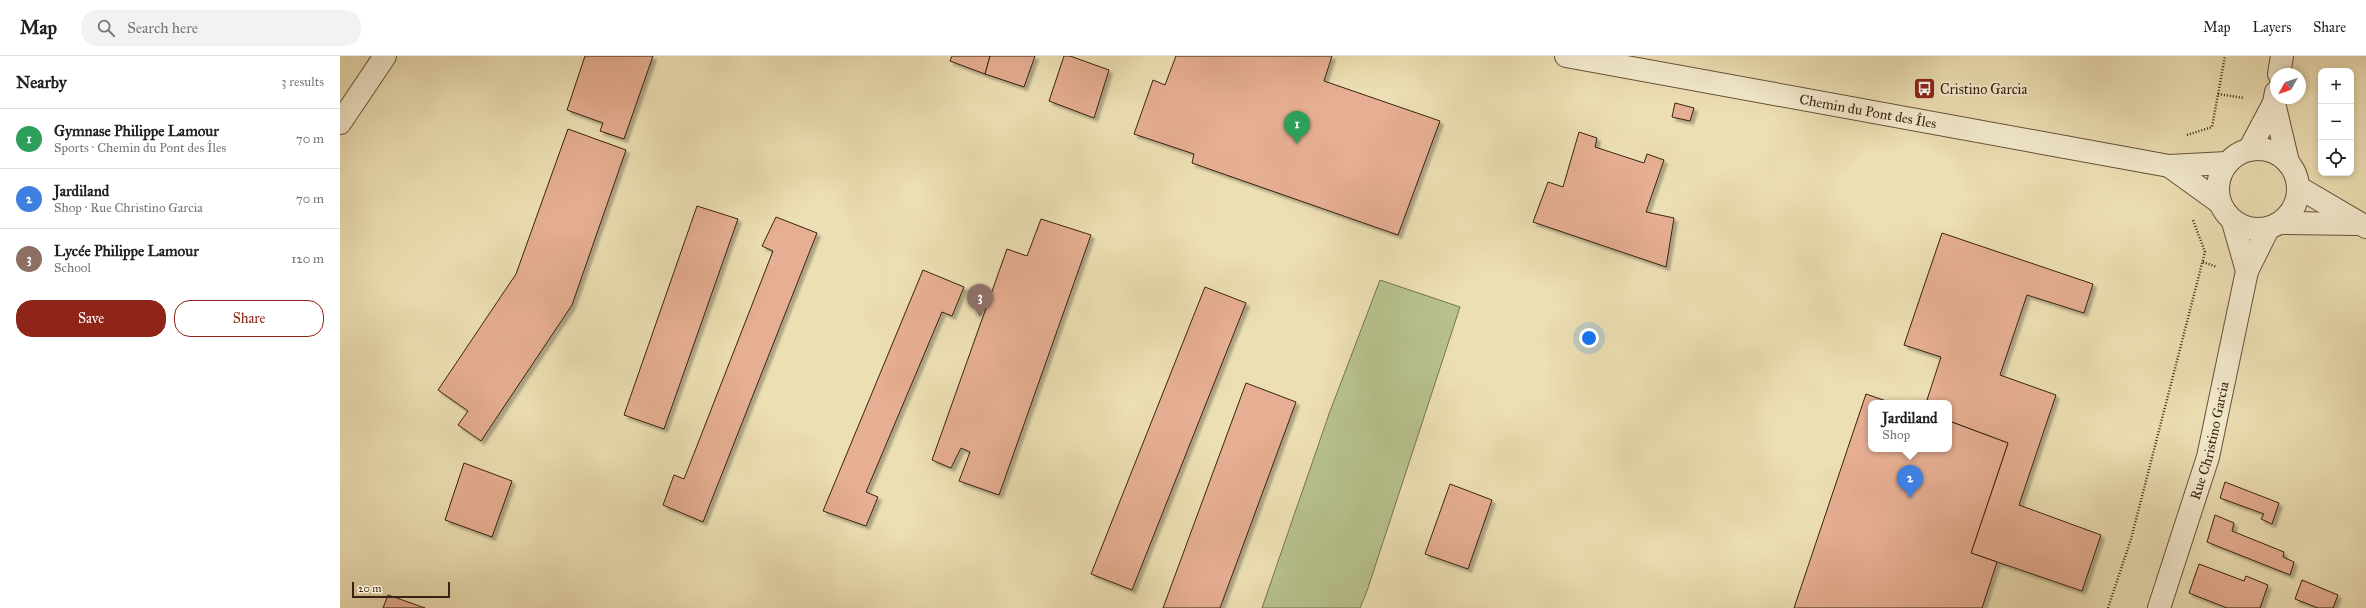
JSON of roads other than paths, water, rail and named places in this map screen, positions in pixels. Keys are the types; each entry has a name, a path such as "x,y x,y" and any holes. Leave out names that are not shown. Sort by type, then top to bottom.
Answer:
{"street":[{"path":"340,123 385,56"},
{"name":"Chemin du Pont des Îles","path":"1566,56 2169,166 2226,163"},
{"path":"2280,68 2282,56"},
{"path":"2249,150 2272,104"},
{"path":"2274,226 2291,213 2297,201 2298,187 2295,174 2288,162 2276,104"},
{"path":"2288,162 2270,150 2249,150 2236,154 2226,163 2220,175 2217,189 2219,202 2233,222 2244,228 2256,230 2274,226 2362,226"},
{"name":"Chemin du Pont des Îles","path":"2169,166 2219,202"},
{"path":"2298,187 2362,226"},
{"name":"Rue Christino Garcia","path":"2233,222 2247,271"},
{"name":"Rue Christino Garcia","path":"2159,608 2208,457 2247,271 2274,226"}],"place":[{"name":"Cristino Garcia","path":"1925,89"},
{"name":"Gymnase Philippe Lamour","path":"1297,144"},
{"name":"Lycée Philippe Lamour","path":"980,317"},
{"name":"Jardiland","path":"1910,498"}]}
